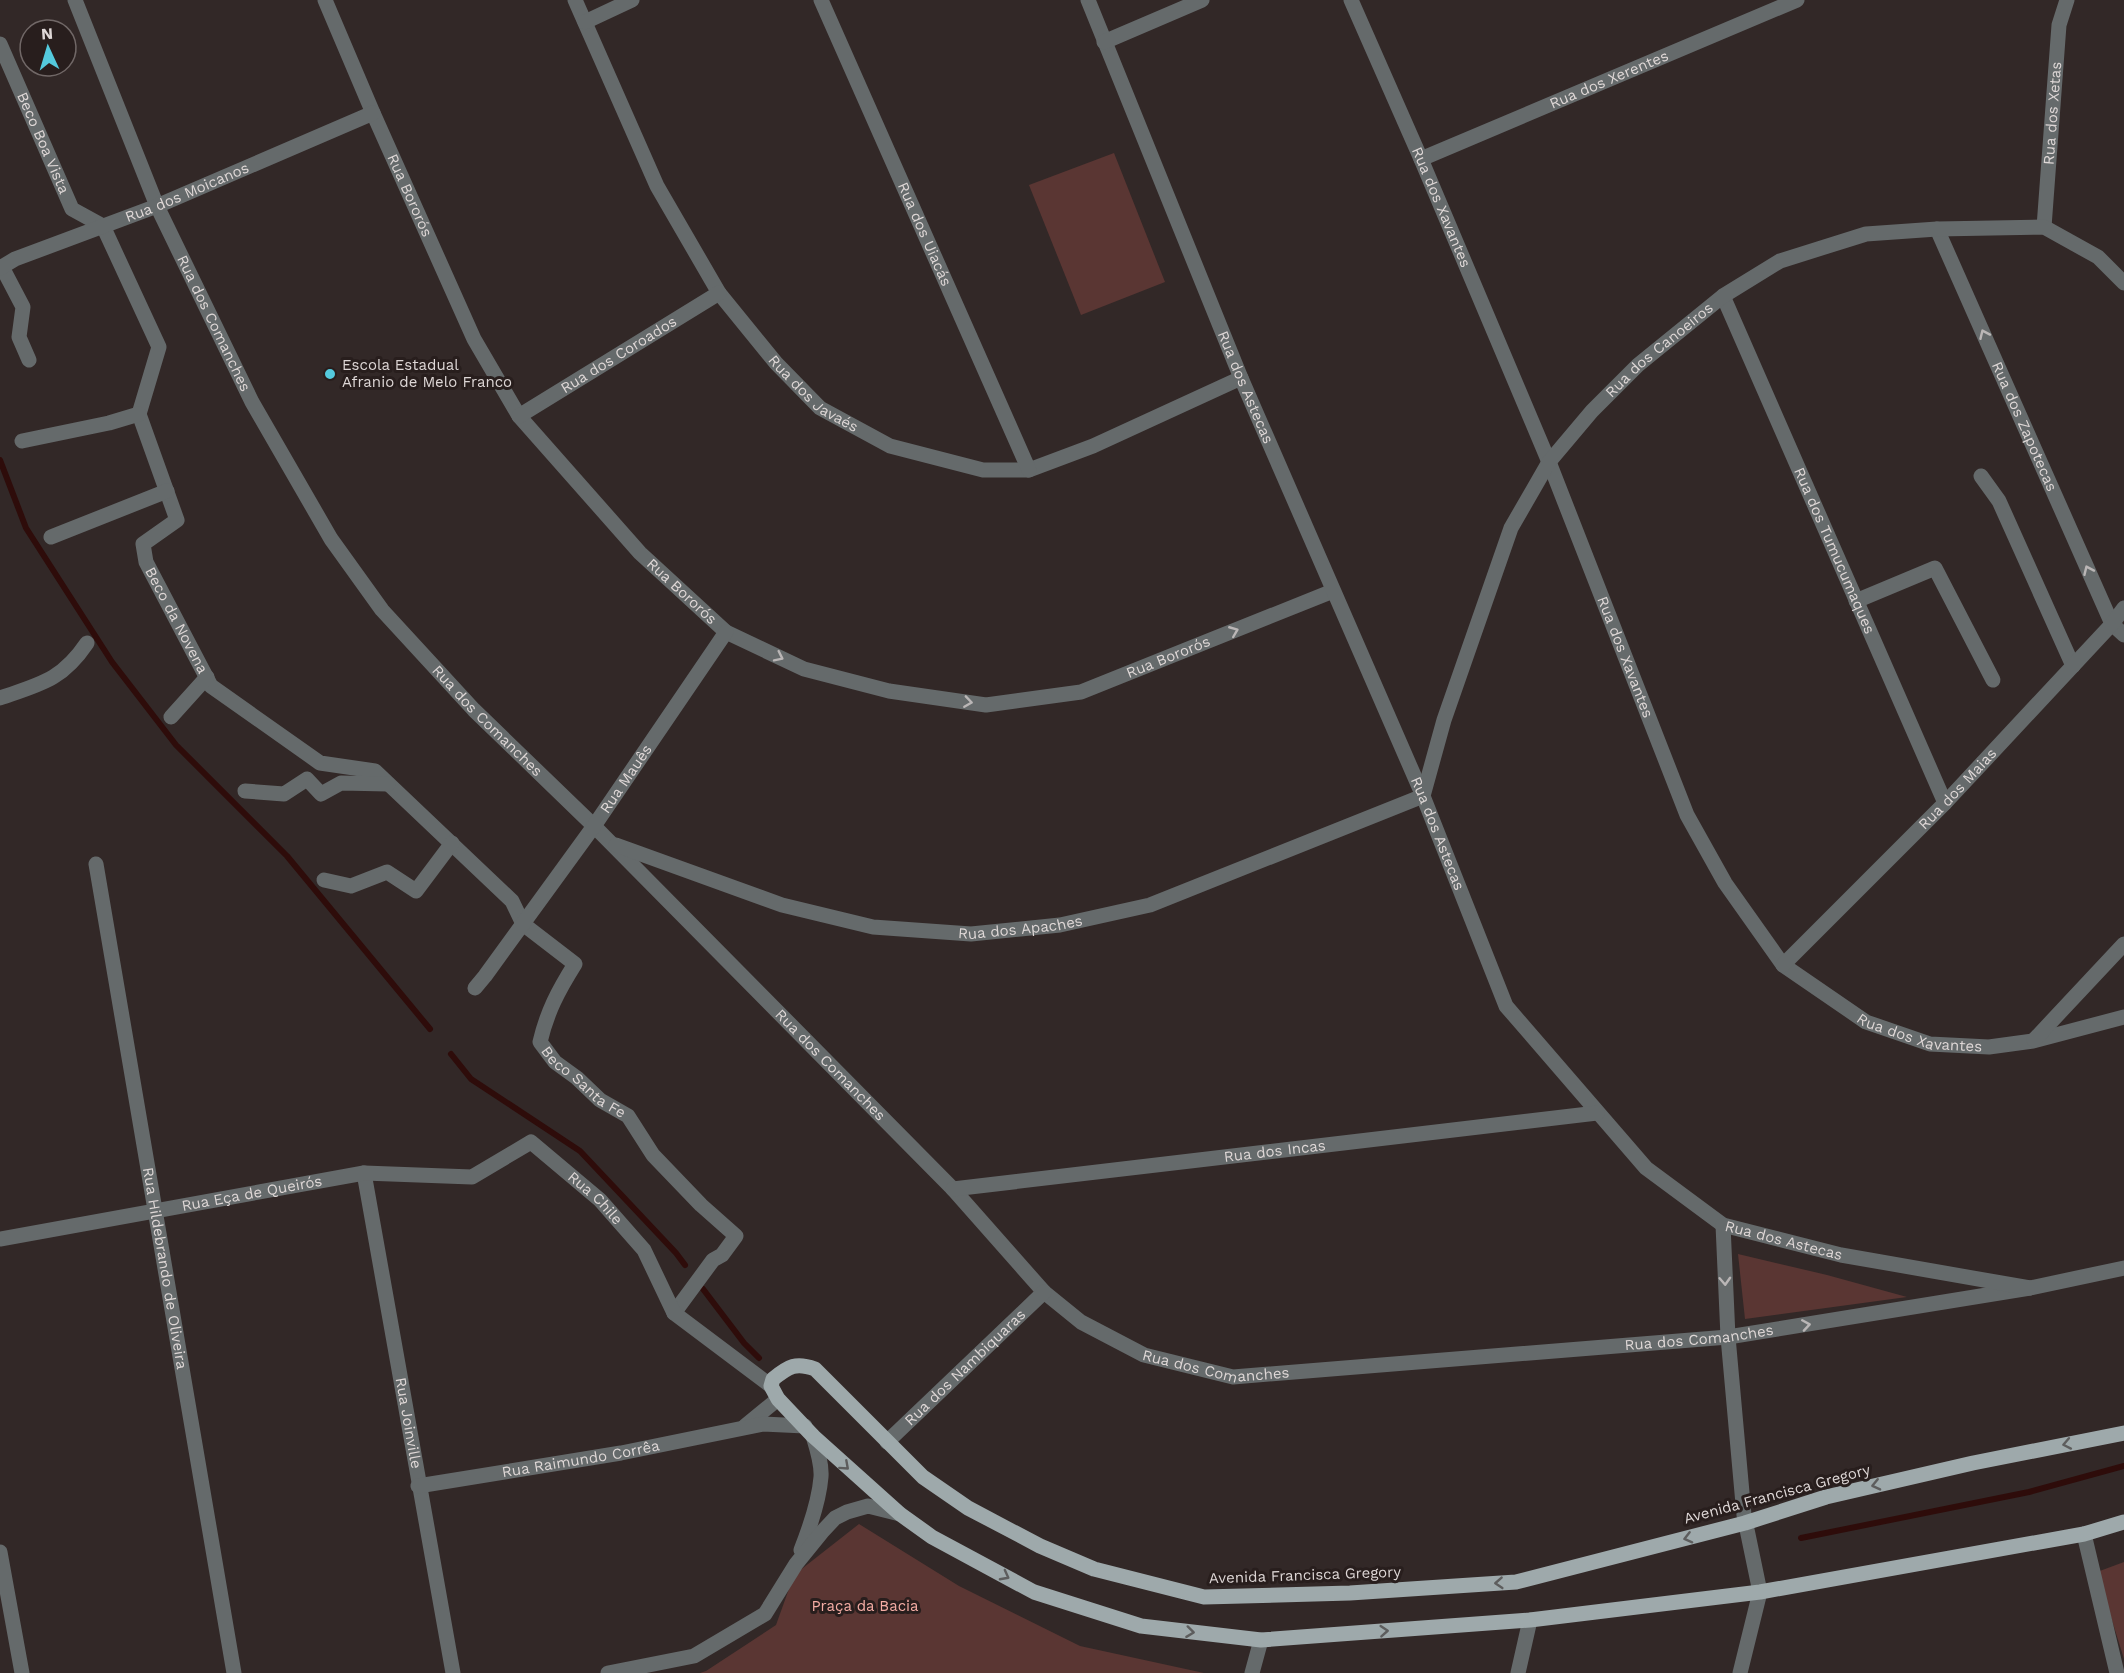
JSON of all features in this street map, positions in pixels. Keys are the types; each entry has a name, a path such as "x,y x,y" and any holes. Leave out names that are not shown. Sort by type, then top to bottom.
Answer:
{"main road":[{"name":"Avenida Francisca Gregory","path":"774,1393 773,1379 791,1367 801,1364 815,1369 923,1477 968,1508 1040,1546 1094,1569 1204,1597 1350,1593 1516,1582 1745,1523 1826,1497 1973,1463 2124,1433"},
{"path":"774,1393 809,1431 900,1514 932,1537 1034,1592 1141,1626 1261,1640 1530,1620 1760,1592 2084,1534 2124,1522"}],"street":[{"name":"Rua dos Comanches","path":"75,0 157,206 252,402 331,539 390,619 474,710 594,826 953,1189 1044,1292 1081,1322 1144,1355 1233,1377 1728,1337 2031,1288"},
{"name":"Rua Bororós","path":"325,0 474,339 519,416 640,553 726,632 804,669 889,691 986,705 1081,692 1333,591"},
{"name":"Rua dos Javaés","path":"575,0 657,186 719,293 776,363 820,408 890,446 983,470 1029,470 1093,446 1242,378"},
{"path":"585,22 632,0"},
{"name":"Rua dos Uiacás","path":"821,0 1029,470"},
{"name":"Rua dos Astecas","path":"1088,0 1242,378 1423,796 1506,1006 1646,1168 1722,1225 1842,1255 2031,1288 2124,1268"},
{"path":"1104,42 1202,0"},
{"name":"Rua dos Xavantes","path":"1351,0 1549,462 1687,815 1725,883 1784,965 1866,1022 1930,1044 1989,1047 2033,1041 2124,1017"},
{"name":"Rua dos Xetas","path":"2044,227 2060,26 2067,0"},
{"name":"Rua dos Xerentes","path":"1421,159 1792,1"},
{"name":"Beco Boa Vista","path":"0,44 72,209 103,226"},
{"name":"Rua dos Moicanos","path":"1,267 15,259 157,206 373,113"},
{"path":"22,441 109,423 139,414 159,347 103,226"},
{"path":"2044,227 2098,257 2124,283"},
{"name":"Rua dos Canoeiros","path":"1423,796 1444,720 1511,528 1549,462 1592,411 1638,365 1723,296 1780,261 1866,234 1937,229 2044,227"},
{"name":"Rua dos Zapotecas","path":"1937,229 2112,624"},
{"path":"1,267 23,307 19,337 29,360"},
{"name":"Rua dos Coroados","path":"519,416 719,293"},
{"name":"Rua dos Tumucumaques","path":"1723,296 1945,803"},
{"name":"Beco da Novena","path":"139,414 177,520 143,544 146,562 211,686 320,763 375,771 512,901 523,924"},
{"path":"1981,476 1999,501 2073,666"},
{"path":"51,537 167,491"},
{"path":"1856,601 1935,568 1993,680"},
{"name":"Rua dos Maias","path":"1784,965 1945,803 2112,624 2124,608"},
{"path":"2112,624 2124,635"},
{"name":"Rua Mauês","path":"475,988 594,826 726,632"},
{"path":"0,698 55,677 75,660 87,643"},
{"path":"171,717 207,677"},
{"path":"244,791 284,794 307,779 321,794 341,783 388,784"},
{"name":"Rua dos Apaches","path":"610,843 782,905 873,927 971,934 1060,925 1149,905 1423,796"},
{"path":"324,880 351,886 387,872 416,891 452,843"},
{"name":"Rua Hildebrando de Oliveira","path":"96,864 234,1673"},
{"name":"Beco Santa Fe","path":"523,924 575,964 554,998 540,1042 555,1062 577,1078 600,1100 628,1116 653,1155 701,1205 736,1236 722,1254 713,1260 675,1313"},
{"path":"2033,1041 2124,944"},
{"name":"Rua dos Incas","path":"953,1189 1598,1113"},
{"name":"Rua Chile","path":"364,1173 472,1177 531,1142 600,1200 644,1250 675,1313 774,1393"},
{"name":"Rua Eça de Queirós","path":"0,1239 364,1173"},
{"name":"Rua Joinville","path":"364,1173 453,1673"},
{"path":"1722,1225 1728,1337 1745,1523 1760,1592 1740,1673"},
{"name":"Rua dos Nambiquaras","path":"887,1442 1044,1292"},
{"name":"Rua Raimundo Corrêa","path":"743,1428 774,1393"},
{"name":"Rua Raimundo Corrêa","path":"418,1486 621,1452 763,1424 809,1431"},
{"path":"796,1564 814,1514 821,1476 819,1457 809,1431"},
{"path":"608,1673 694,1656 765,1614 796,1564 835,1518 868,1506 900,1514"},
{"path":"2084,1534 2117,1673"},
{"path":"0,1552 22,1673"},
{"path":"1518,1673 1530,1620"},
{"path":"1252,1673 1261,1640"}],"green space":[{"path":"1114,153 1165,282 1081,315 1029,185"},
{"path":"1738,1254 1827,1275 1907,1297 1745,1319"},
{"name":"Praça da Bacia","path":"859,1524 959,1586 1080,1646 1204,1673 700,1673 776,1625 794,1575"},
{"path":"2124,1562 2124,1659 2097,1572"}],"waterway":[{"path":"0,460 26,528 112,662 176,745 287,856 430,1029"},
{"path":"451,1054 471,1079 580,1151 685,1265"},
{"path":"703,1289 744,1343 759,1358"},
{"path":"1801,1538 2029,1492 2124,1466"}],"place":[{"name":"Escola Estadual Afranio de Melo Franco","path":"330,374"}]}
